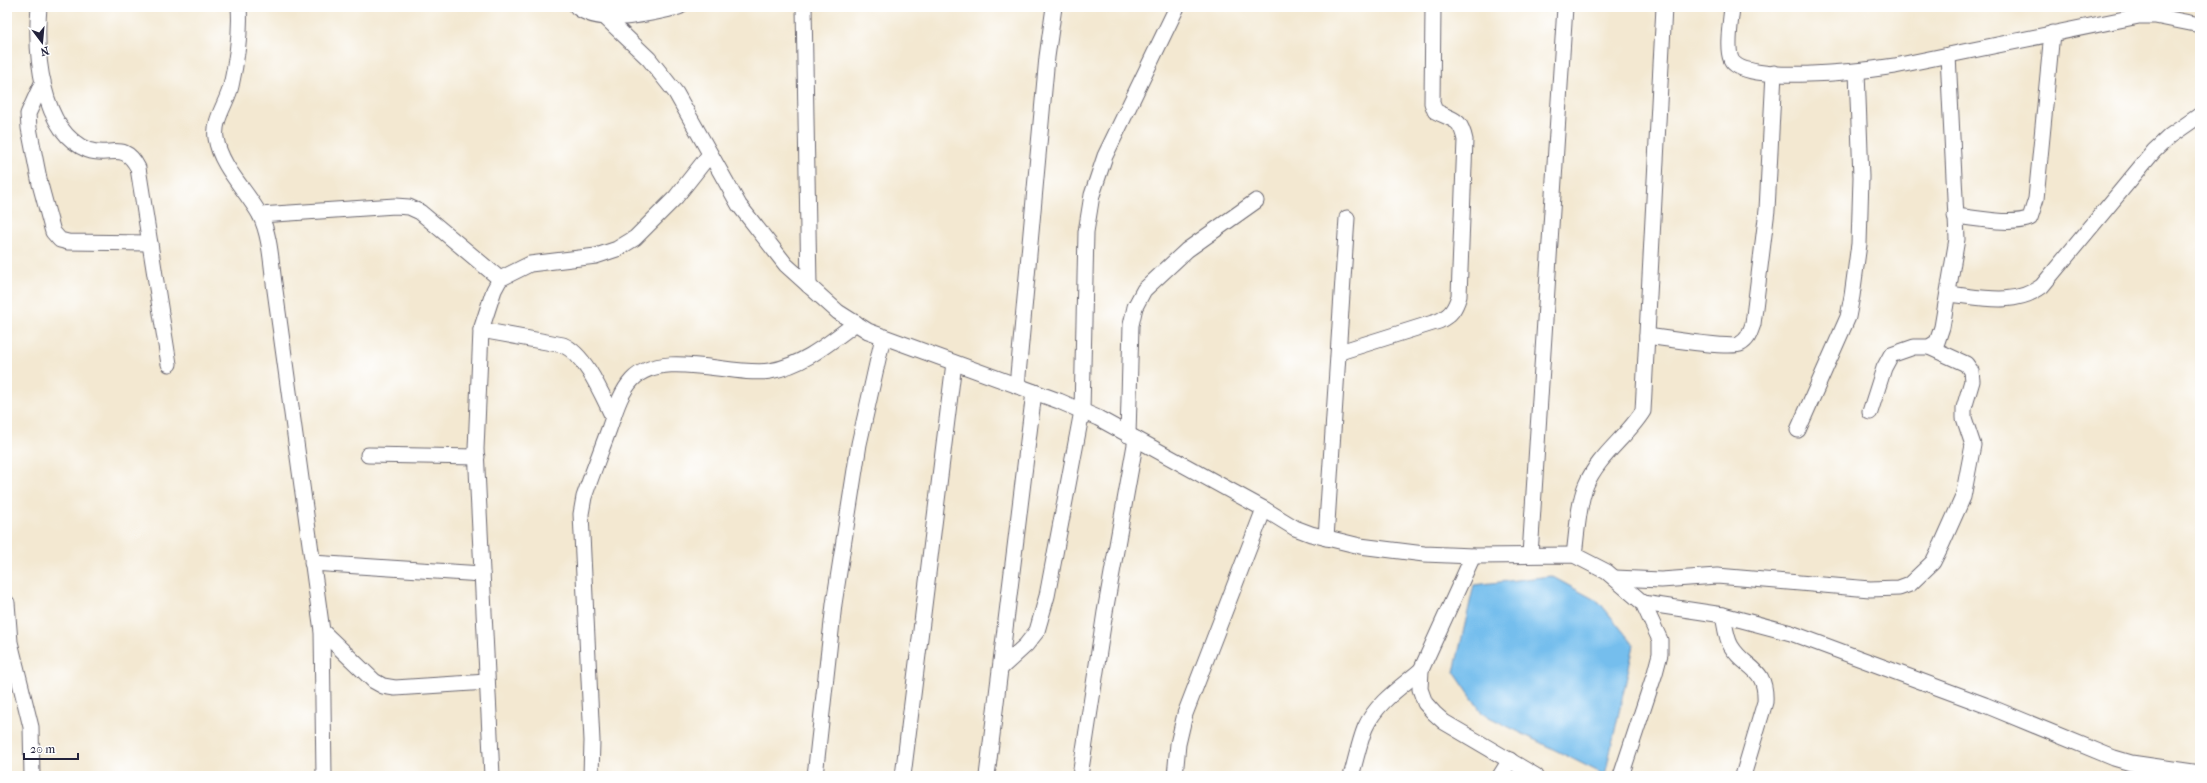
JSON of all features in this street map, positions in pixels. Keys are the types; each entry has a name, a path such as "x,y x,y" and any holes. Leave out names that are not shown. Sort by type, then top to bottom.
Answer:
{"street":[{"path":"39,7 36,34 43,81 57,121 66,133 78,144 89,150 127,153 134,159 138,168 169,364"},
{"path":"239,7 239,46 230,87 219,118 216,139 232,174 260,215 265,228 274,283 322,631 324,776"},
{"path":"577,7 584,13 606,18 673,8"},
{"path":"804,7 809,286"},
{"path":"1017,386 1047,57 1054,7"},
{"path":"1002,667 1026,645 1037,631 1047,596 1082,411 1086,232 1092,195 1105,156 1177,7"},
{"path":"1340,352 1439,321 1450,315 1456,307 1459,296 1465,140 1462,126 1455,120 1435,111 1432,103 1433,7"},
{"path":"1530,555 1565,7"},
{"path":"1574,555 1586,486 1594,470 1634,426 1643,411 1664,7"},
{"path":"1732,7 1730,50 1731,59 1738,67 1753,71 1798,75 1857,72 2139,16 2155,16 2200,24"},
{"path":"606,18 650,59 671,87 753,225 786,265 838,312 868,331 1082,411 1264,509 1295,528 1326,538 1360,546 1424,554 1474,556 1574,555 1615,578 1643,603 1660,640 1660,654 1621,776"},
{"path":"1956,216 2012,222 2023,221 2030,218 2036,199 2052,33"},
{"path":"1870,412 1884,368 1891,355 1914,348 1929,347 1937,342 1940,335 1957,239 1948,55"},
{"path":"1798,430 1848,317 1852,296 1859,244 1861,177 1857,72"},
{"path":"1648,336 1725,345 1739,345 1748,338 1753,324 1767,210 1774,73"},
{"path":"43,81 31,103 28,114 39,177 53,232 60,240 68,242 150,243"},
{"path":"1948,294 2004,300 2031,295 2042,286 2154,151 2170,136 2200,115"},
{"path":"492,776 477,457 481,330 494,290 500,279 530,264 596,256 617,249 635,238 676,197 710,154"},
{"path":"1080,776 1132,437 1131,325 1135,307 1144,290 1187,250 1256,201"},
{"path":"260,215 395,206 409,207 420,212 500,279"},
{"path":"1326,538 1340,352 1348,218"},
{"path":"591,776 592,741 581,514 584,497 620,399 632,380 642,371 662,365 685,364 751,373 771,371 793,365 813,355 856,324"},
{"path":"481,330 563,345 571,348 592,377 613,417"},
{"path":"815,776 834,604 859,444 883,337"},
{"path":"1615,578 1661,580 1717,576 1870,589 1899,588 1910,584 1933,562 1945,537 1963,497 1973,445 1964,418 1964,408 1972,381 1971,371 1966,364 1929,347"},
{"path":"903,776 954,363"},
{"path":"987,776 1002,667 1034,392"},
{"path":"368,455 477,457"},
{"path":"1175,776 1178,744 1184,714 1264,509"},
{"path":"1474,556 1421,670 1420,689 1425,703 1444,722 1536,776"},
{"path":"312,563 482,574"},
{"path":"7,603 10,642 31,727 32,776"},
{"path":"1643,603 1723,616 1791,633 1985,705 2114,758 2131,763 2200,773"},
{"path":"1723,616 1730,644 1736,652 1758,672 1766,694 1766,702 1743,776"},
{"path":"322,631 374,681 383,686 395,688 487,682"},
{"path":"1351,776 1365,729 1371,718 1380,706 1421,670"},
{"path":"1500,776 1510,760"}],"water":[{"path":"1551,576 1599,602 1634,645 1605,775 1483,714 1454,672 1474,585"}]}
